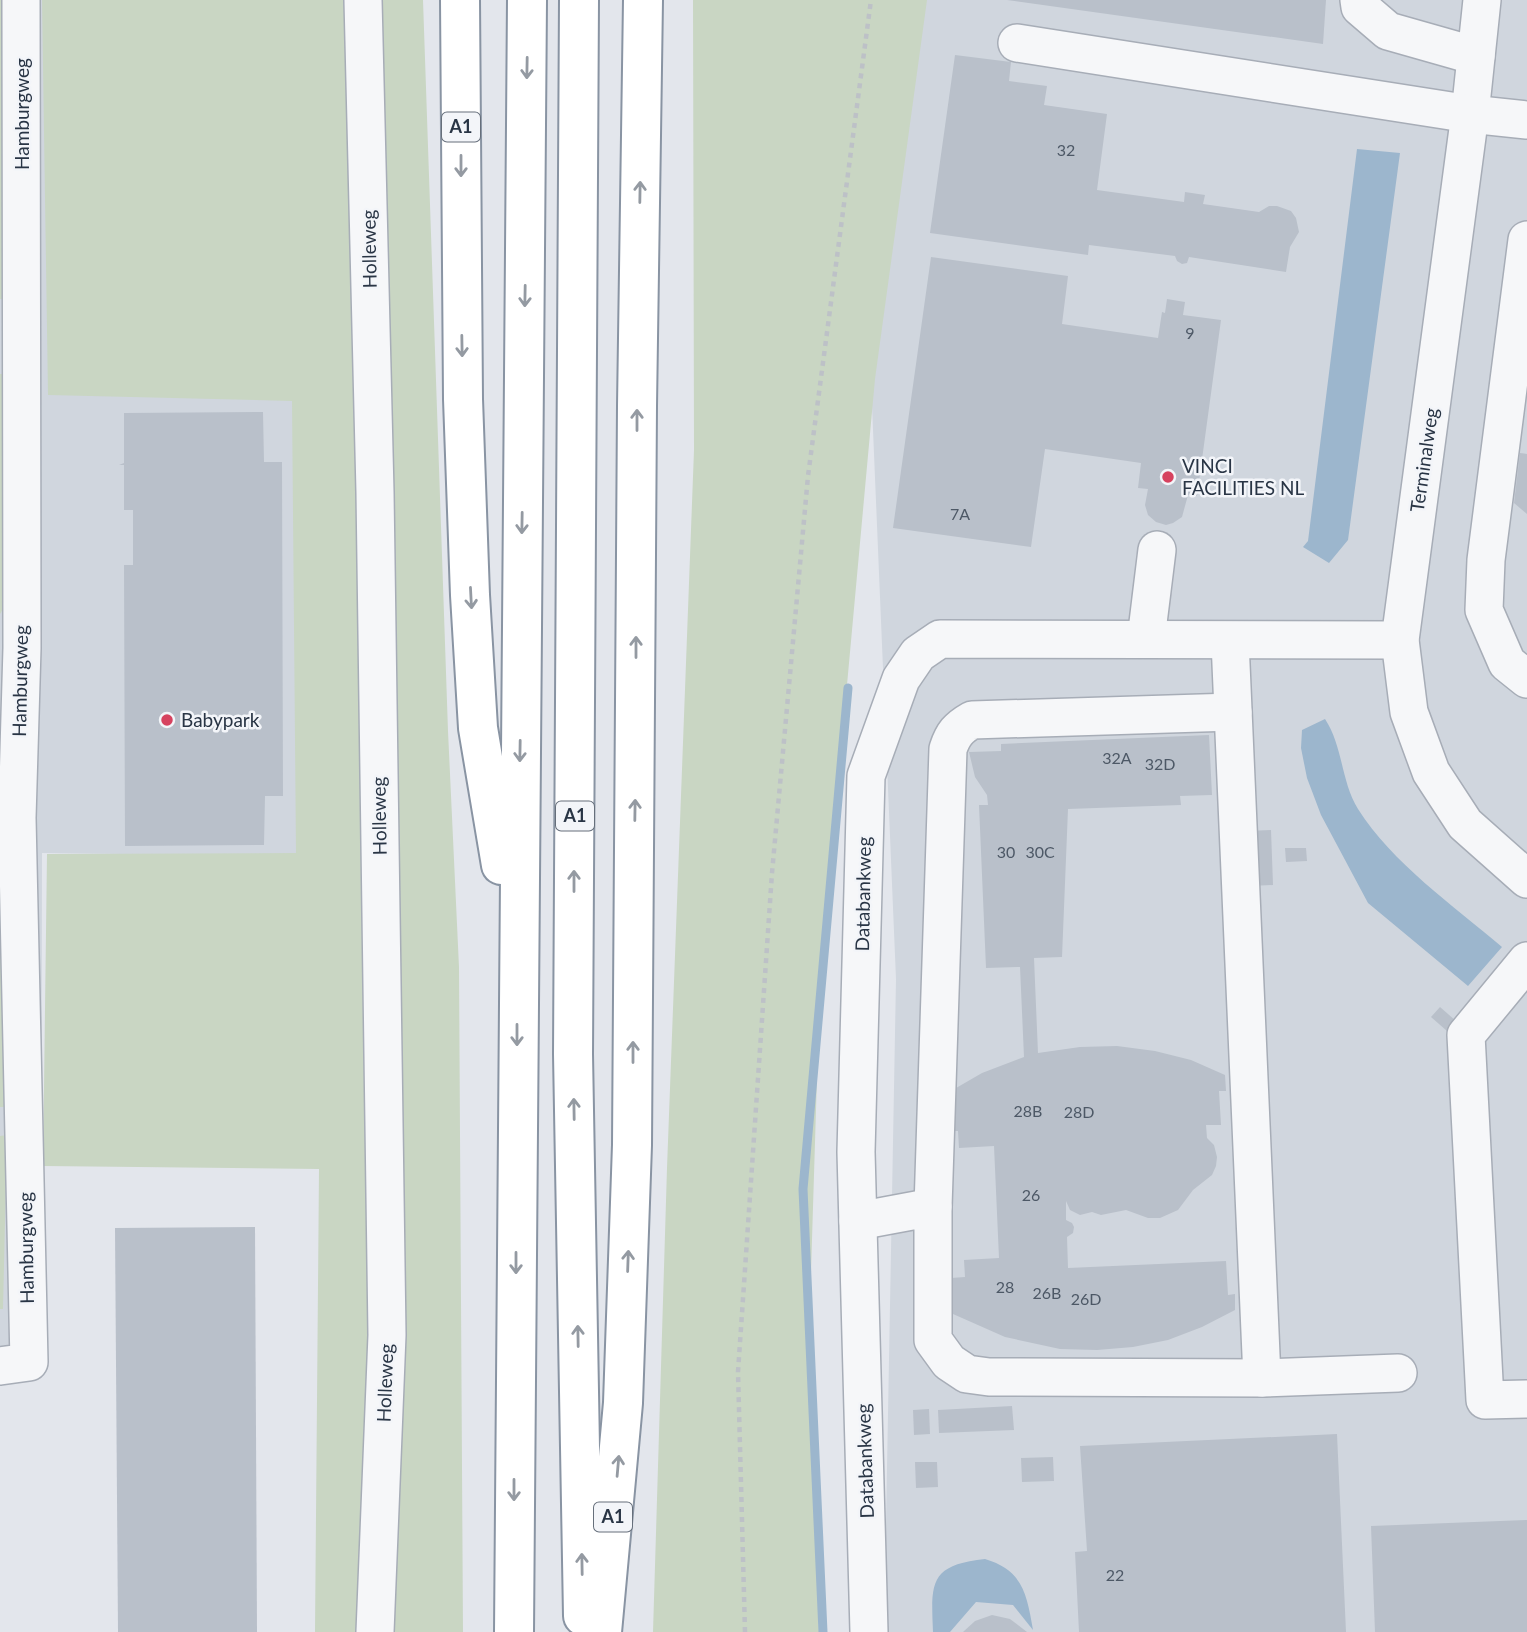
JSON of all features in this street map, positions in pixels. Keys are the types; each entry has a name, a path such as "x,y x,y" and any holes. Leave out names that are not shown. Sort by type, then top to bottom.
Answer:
{"highway":[{"name":"A1","path":"460,0 463,399 478,728 518,967"},
{"name":"A1","path":"514,1632 527,0"},
{"name":"A1","path":"579,0 573,1054 583,1632"},
{"name":"A1","path":"602,1632 623,1403 632,1145 643,0"}],"street":[{"name":"Hamburgweg","path":"14,1364 8,820 22,0"},
{"name":"Holleweg","path":"363,0 375,492 387,1335 376,1632"},
{"path":"1359,0 1360,7 1388,31 1476,55"},
{"name":"Terminalweg","path":"1482,0 1470,114 1400,640 1409,712 1431,772 1465,824 1527,879"},
{"path":"1017,43 1470,114 1527,120"},
{"path":"1527,240 1486,560 1484,610 1507,663 1527,678"},
{"path":"1146,639 1157,550"},
{"name":"Databankweg","path":"869,1632 856,1152 866,776 901,678 918,654 940,639 1400,640"},
{"path":"1230,641 1262,1378"},
{"path":"1233,712 972,720 960,726 953,734 948,749 933,1206 933,1340 949,1362 967,1374 989,1377 1262,1378 1398,1373"},
{"path":"1527,961 1465,1035 1485,1400 1527,1399"},
{"path":"858,1222 933,1206"}],"path":[{"path":"745,1632 738,1372 772,873 808,476 871,0"}],"shaded area":[{"path":"0,0 87,0 333,274 365,857 42,853 41,1349 0,1350"},
{"path":"855,0 1527,0 1527,1632 884,1632 896,979"}],"green space":[{"path":"0,0 5,0 6,299 0,299"},
{"path":"42,0 354,0 378,1335 366,1632 315,1632 319,1169 43,1166 47,854 296,853 292,401 48,395"},
{"path":"372,0 423,0 448,731 459,967 463,1632 385,1632"},
{"path":"693,0 927,0 875,379 820,980 809,1337 819,1632 653,1632 694,450"},
{"path":"0,374 7,374 6,604 0,614"},
{"path":"5,885 7,1107 0,1107 0,886"},
{"path":"7,1135 3,1309 0,1309 0,1136"}],"water":[{"path":"1357,149 1400,153 1348,540 1329,563 1303,547 1308,541"},
{"path":"1325,719 1335,741 1352,798 1372,829 1406,866 1502,947 1468,986 1368,903 1321,815 1307,778 1301,748 1302,730"},
{"path":"985,1559 1008,1570 1015,1577 1025,1595 1033,1630 1013,1605 976,1602 950,1632 933,1632 932,1601 937,1579 953,1566"}],"building":[{"path":"1007,0 1326,0 1323,44"},
{"path":"955,55 1011,62 1009,81 1047,86 1044,105 1107,114 1097,190 1184,202 1185,192 1205,195 1203,204 1259,212 1269,206 1277,206 1291,211 1296,218 1299,232 1290,247 1286,272 1189,257 1187,263 1182,264 1175,256 1089,245 1088,255 930,233"},
{"path":"931,257 1068,276 1062,324 1158,338 1167,299 1185,302 1183,315 1221,320 1197,496 1188,495 1182,517 1166,525 1156,522 1148,515 1145,505 1148,489 1138,488 1141,463 1045,449 1031,547 893,528"},
{"path":"263,412 264,462 282,462 283,796 265,796 264,845 125,846 124,565 133,565 133,510 124,510 124,465 119,465 124,463 124,413"},
{"path":"1520,453 1527,454 1527,514 1514,503"},
{"path":"1209,735 1212,795 1180,796 1181,805 1068,809 1062,957 1034,958 1038,1053 1080,1047 1117,1046 1155,1051 1191,1060 1225,1075 1226,1091 1219,1091 1221,1125 1206,1125 1207,1138 1214,1145 1217,1157 1212,1175 1193,1190 1178,1210 1160,1218 1148,1218 1126,1210 1101,1215 1092,1212 1080,1215 1070,1210 1066,1201 1066,1220 1074,1227 1073,1233 1067,1237 1068,1268 1226,1261 1228,1295 1235,1294 1235,1310 1168,1340 1133,1347 1060,1349 1005,1337 953,1314 951,1278 965,1277 964,1260 999,1258 994,1146 959,1148 958,1131 945,1131 944,1095 982,1073 1024,1057 1020,967 986,968 979,805 988,805 987,795 975,777 969,752 1001,751 1001,744"},
{"path":"1271,830 1273,885 1249,886 1247,831"},
{"path":"1285,848 1306,848 1307,861 1286,862"},
{"path":"1440,1007 1456,1021 1447,1031 1431,1017"},
{"path":"255,1227 257,1632 118,1632 115,1228"},
{"path":"1012,1406 1014,1430 939,1433 938,1410"},
{"path":"929,1409 930,1434 914,1435 913,1410"},
{"path":"1337,1434 1346,1632 1079,1632 1075,1552 1087,1551 1080,1446"},
{"path":"1053,1457 1054,1481 1022,1482 1021,1458"},
{"path":"915,1462 937,1462 938,1487 916,1488"},
{"path":"1527,1520 1527,1632 1375,1632 1371,1526"},
{"path":"992,1615 1010,1619 1027,1632 963,1632 975,1621"}],"waterway":[{"path":"823,1632 803,1189 848,688"}],"place":[{"name":"VINCI FACILITIES NL","path":"1168,477"},
{"name":"Babypark","path":"167,720"}]}
